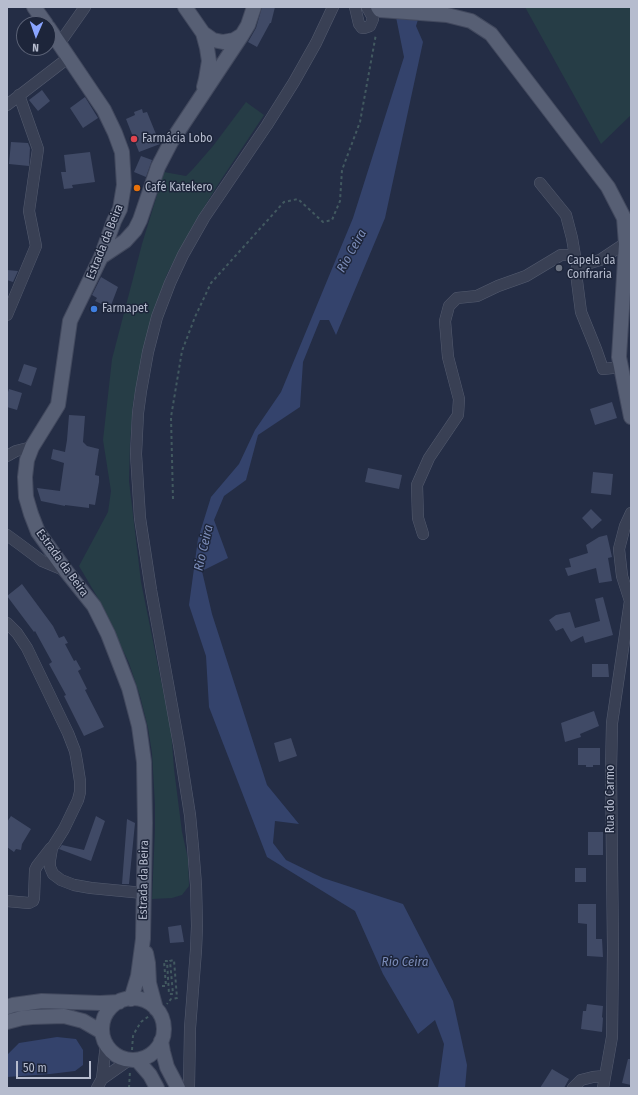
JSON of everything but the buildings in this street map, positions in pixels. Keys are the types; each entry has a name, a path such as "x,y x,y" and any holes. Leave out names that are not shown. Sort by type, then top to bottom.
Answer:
{"main road":[{"path":"34,7 40,16"},
{"path":"185,7 203,33 207,48 209,61 201,97"},
{"path":"101,257 126,241 135,230 140,220 158,167 171,142 242,36 248,25 254,7"},
{"path":"378,7 380,10 447,15 471,21 491,34 608,188 624,218 628,241 619,357 630,410"},
{"path":"203,33 214,40 223,42 234,40 242,36"},
{"name":"Estrada da Beira","path":"56,38 104,110 116,133 122,152 124,186 120,209 101,257 70,322 58,405 32,447 27,460 25,477 26,497 38,532 66,571 94,606 108,634 129,688 139,726 144,762 145,823 143,939 138,976 125,1000"},
{"path":"114,221 118,232 126,241"},
{"name":"Estrada da Beira","path":"143,939 150,983 157,1010 161,1016 163,1025 164,1033 161,1041"},
{"path":"7,1007 42,1001 100,1003 138,999 145,1001 157,1010"},
{"path":"104,1038 103,1023 106,1014 111,1007 125,1000"},
{"path":"7,1022 22,1018 64,1016 83,1021 104,1038 112,1052 120,1057 132,1060 147,1057 156,1050 161,1041"},
{"path":"161,1041 165,1063 176,1085"},
{"path":"132,1060 150,1075 157,1088"}],"street":[{"path":"60,44 85,7"},
{"path":"189,1088 190,1028 196,956 196,885 193,847 182,759 151,590 140,518 136,435 140,398 147,358 157,316 176,269 204,218 294,82 316,43 333,7"},
{"path":"355,7 359,24 362,28 370,26 373,19 368,7"},
{"path":"7,315 36,246 29,211 38,149 11,99 68,58"},
{"path":"540,183 566,215 572,238 581,312 596,349 602,369 621,367"},
{"path":"576,267 600,260 628,241"},
{"path":"423,534 418,518 417,485 429,458 458,415 459,399 448,357 445,321 448,306 457,298 477,296 498,286 526,276 561,255 574,255"},
{"path":"7,456 16,451 32,447"},
{"name":"Rua do Carmo","path":"603,1088 612,1037 613,1021 612,723 630,601 622,576 619,549 625,526 631,513"},
{"path":"7,535 42,561 66,571"},
{"path":"7,623 17,633 27,648 68,733 75,751 80,781 78,800 64,829 35,870 33,901 29,903 7,901"},
{"path":"52,848 50,867 53,874 61,880 74,885 91,888 143,893"},
{"path":"100,1083 104,1038"},
{"path":"100,1083 132,1060"},
{"path":"573,1088 581,1080 605,1076"}],"path":[{"path":"173,499 171,416 182,351 195,317 211,283 284,202 298,199 323,222 332,220 340,201 342,170 360,122 377,31"},
{"path":"129,1088 133,1036 136,1030 142,1022 171,999 177,998 174,960 170,960 173,994 170,994 167,961 164,961 166,986 161,986 160,981"}],"shaded area":[{"path":"525,7 631,7 631,115 601,144"},
{"path":"246,102 264,115 217,186 194,224 167,274 154,311 143,353 133,403 129,481 141,582 171,730 182,832 188,859 189,886 182,895 172,898 152,899 155,805 152,753 148,728 140,696 129,663 99,600 79,566 108,512 111,491 103,440 112,359 142,244 164,172 186,176 213,146"}],"water":[{"name":"Rio Ceira","path":"422,7 416,26 423,42 385,218 336,335 329,320 320,320 303,362 300,407 258,435 246,480 224,496 214,520 228,558 202,571 212,614 267,785 299,824 275,821 273,843 286,860 323,878 403,904 453,1001 467,1065 465,1088 438,1088 444,1044 435,1020 418,1034 383,974 355,911 267,857 209,707 206,656 189,605 198,539 211,497 239,464 255,430 281,392 353,218 404,57 396,17"},
{"path":"57,1037 76,1039 83,1050 83,1065 75,1071 7,1077 7,1055 19,1043"}],"place":[{"name":"Farmácia Lobo","path":"134,139"},
{"name":"Café Katekero","path":"137,188"},
{"name":"Capela da Confraria","path":"559,268"},
{"name":"Farmapet","path":"94,309"}]}
